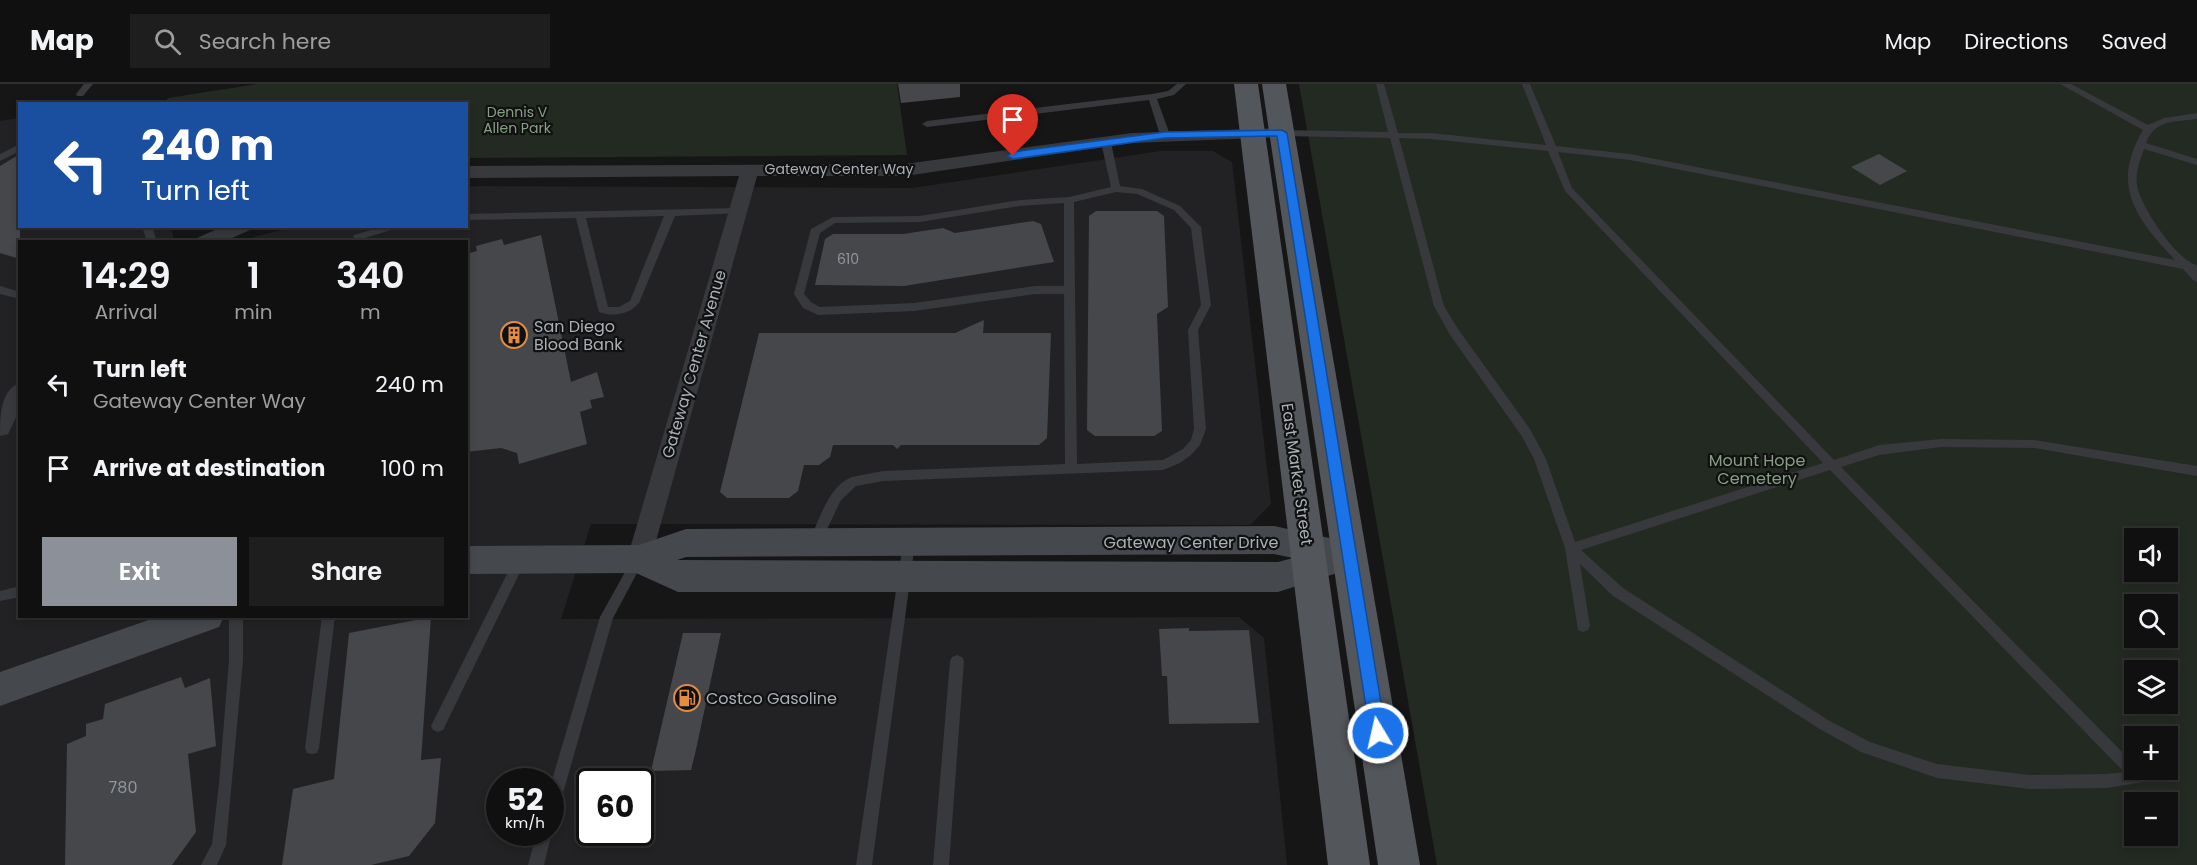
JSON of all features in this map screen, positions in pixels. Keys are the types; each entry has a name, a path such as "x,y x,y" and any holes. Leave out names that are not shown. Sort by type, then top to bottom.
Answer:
{"main road":[{"name":"East Market Street","path":"1246,84 1348,865"},
{"path":"1275,84 1399,865"}],"street":[{"name":"Gateway Center Way","path":"468,172 905,170 1165,135 1282,133"},
{"name":"Gateway Center Avenue","path":"639,559 750,170"},
{"path":"209,240 238,228"},
{"path":"0,429 6,412 18,394"},
{"name":"Gateway Center Drive","path":"468,560 639,559 686,543 1274,540 1308,557"},
{"name":"Gateway Center Drive","path":"639,559 678,577 1273,577 1308,557 1350,555"},
{"path":"0,689 200,618"}],"lane":[{"path":"80,94 89,84"},
{"path":"927,124 1152,97 1171,93 1182,84"},
{"path":"1380,84 1439,306 1454,332 1526,432 1540,459 1570,548 1583,626"},
{"path":"1526,84 1568,189 1831,464 2138,777 2107,781 2030,782 1937,771 1866,747 1823,724 1618,592 1570,548"},
{"path":"2064,84 2148,129"},
{"path":"1152,97 1165,135"},
{"path":"2197,116 2159,123 2148,129 2132,161 2129,178 2134,197 2147,220 2192,267 2197,278"},
{"path":"1282,133 1393,134 1551,147 1630,157 2192,267"},
{"path":"1106,142 1116,189"},
{"path":"2142,145 2197,162"},
{"path":"0,158 18,148"},
{"path":"814,543 836,497 852,482 883,476 1163,465 1177,461 1198,441 1200,429 1193,330 1206,305 1196,227 1177,208 1139,191 1116,189 1069,200 1020,203 920,219 833,220 814,231 799,294 807,305 818,311 914,307 1035,290 1071,290"},
{"path":"1069,200 1071,469"},
{"path":"580,213 603,309 611,313 623,311 634,303 671,212"},
{"path":"468,217 580,213 738,212"},
{"path":"358,237 392,228"},
{"path":"0,290 18,295"},
{"path":"1570,548 1879,450 1941,443 2034,444 2197,471"},
{"path":"864,865 909,543"},
{"path":"438,726 520,558"},
{"path":"563,768 607,617 639,559"},
{"path":"0,597 18,592"},
{"path":"208,865 219,845 226,784 236,660 236,618"},
{"path":"312,748 328,618"},
{"path":"941,865 957,661"},
{"path":"536,865 541,846"}],"shaded area":[{"path":"18,118 18,228 171,228 174,240 18,240 18,618 468,618 468,240 247,240 257,236 290,228 468,228 468,187 912,188 1161,151 1213,151 1232,162 1271,504 1250,525 591,524 561,619 1239,617 1264,638 1287,865 0,865 0,121"}],"green space":[{"name":"Dennis V Allen Park","path":"257,84 897,84 907,155 468,158 468,102 165,102 168,98"},
{"name":"Mount Hope Cemetery","path":"1299,84 2197,84 2197,865 1437,865"}],"building":[{"path":"898,84 960,84 960,97 901,103"},
{"path":"1879,154 1907,171 1880,185 1851,167"},
{"path":"18,155 20,240 18,240 18,258 0,253 0,166"},
{"path":"1096,211 1157,211 1164,216 1168,307 1157,314 1162,431 1154,436 1095,436 1087,430 1089,216"},
{"path":"1033,221 1041,224 1054,262 904,286 815,285 825,239 833,234 903,234 943,228 955,233"},
{"name":"San Diego Blood Bank","path":"541,235 571,382 597,372 604,397 590,400 592,408 580,412 587,444 519,464 517,453 501,448 468,452 468,253 477,251 476,246 502,239 504,245"},
{"path":"984,320 983,333 1051,333 1047,438 1039,445 901,445 897,449 893,445 833,445 830,457 819,465 804,465 798,491 789,498 727,498 720,492 759,333 955,333"},
{"path":"431,618 421,760 441,758 435,823 409,856 371,865 282,865 293,789 334,779 349,633"},
{"path":"1189,628 1189,631 1249,630 1259,723 1169,724 1167,676 1162,676 1159,629"},
{"name":"Costco Gasoline","path":"683,633 721,633 691,770 654,771 654,768 652,768"},
{"path":"181,677 185,688 210,678 216,746 188,754 196,832 172,865 65,865 67,744 86,736 86,724 103,719 105,704"}],"place":[{"name":"San Diego Blood Bank","path":"514,335"},
{"name":"Costco Gasoline","path":"687,698"}],"route":[{"path":"1013,156 1165,135 1282,133 1378,733"}]}
